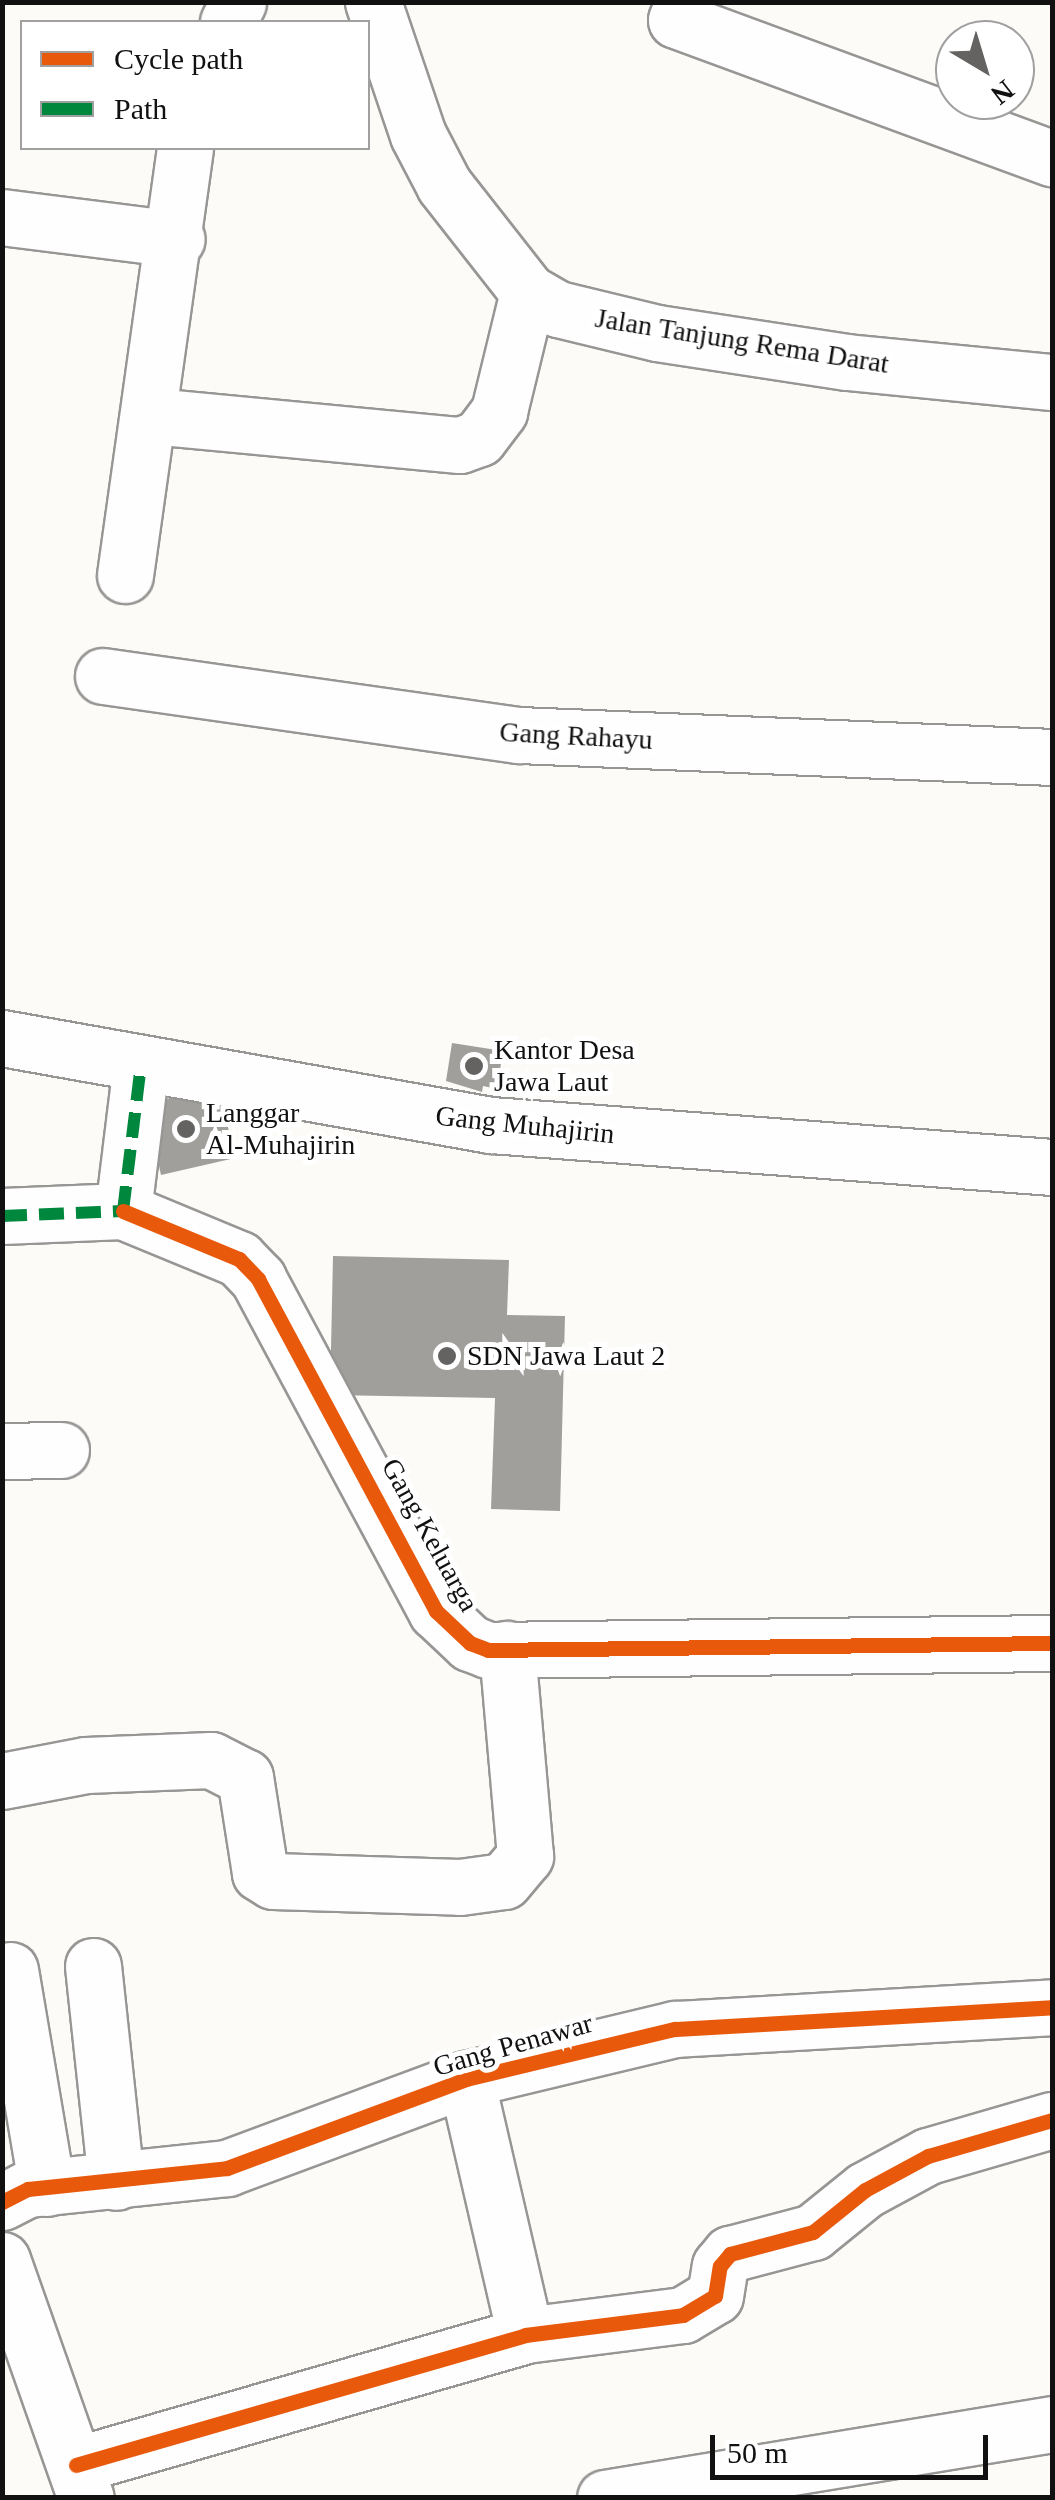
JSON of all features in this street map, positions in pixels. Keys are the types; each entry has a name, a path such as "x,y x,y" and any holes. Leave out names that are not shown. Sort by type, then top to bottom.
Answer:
{"street":[{"name":"Jalan Tanjung Rema Darat","path":"372,2 418,135 444,185 528,292 558,308 657,333 847,362 1052,382"},
{"path":"666,8 1052,158"},
{"path":"125,575 152,416 185,150"},
{"path":"2,217 176,239"},
{"path":"152,416 460,446 479,438 499,411 528,292"},
{"name":"Gang Rahayu","path":"103,676 519,735 1052,757"},
{"name":"Gang Muhajirin","path":"2,1038 491,1125 1052,1167"},
{"path":"2,1216 123,1211 141,1065"},
{"name":"Gang Keluarga","path":"123,1211 239,1259 258,1279 436,1611 470,1643 507,1650 1052,1643"},
{"path":"2,1451 61,1450"},
{"path":"2,1781 86,1764 211,1760 245,1776 260,1873 273,1881 460,1887 504,1881 525,1856 507,1650"},
{"path":"93,1966 116,2182"},
{"path":"10,1970 25,2195"},
{"name":"Gang Penawar","path":"25,2195 227,2168 466,2079 675,2029 1052,2006"},
{"path":"466,2079 524,2335"},
{"path":"2,2260 81,2481 524,2335 699,2309 716,2296 720,2266 730,2254 813,2232 865,2190 928,2156 1052,2120"},
{"path":"605,2498 1052,2424"}],"building":[{"name":"Kantor Desa Jawa Laut","path":"452,1043 503,1051 497,1089 483,1086 482,1092 446,1081"},
{"name":"Langgar Al-Muhajirin","path":"219,1087 235,1158 161,1175 145,1104"},
{"name":"SDN Jawa Laut 2","path":"333,1256 509,1260 507,1315 565,1316 560,1511 491,1509 495,1398 330,1395"}],"marked path":[{"path":"2,1216 123,1211 141,1065"}],"cycle path":[{"path":"123,1211 239,1259 258,1279 436,1611 470,1643 488,1650 1052,1643"},
{"path":"2,2202 28,2189 227,2168 466,2079 675,2029 1052,2007"},
{"path":"76,2465 525,2335 683,2315 715,2296 720,2266 730,2254 813,2232 865,2190 928,2156 1052,2120"}],"place":[{"name":"Kantor Desa Jawa Laut","path":"474,1066"},
{"name":"Langgar Al-Muhajirin","path":"186,1129"},
{"name":"SDN Jawa Laut 2","path":"447,1356"}]}
